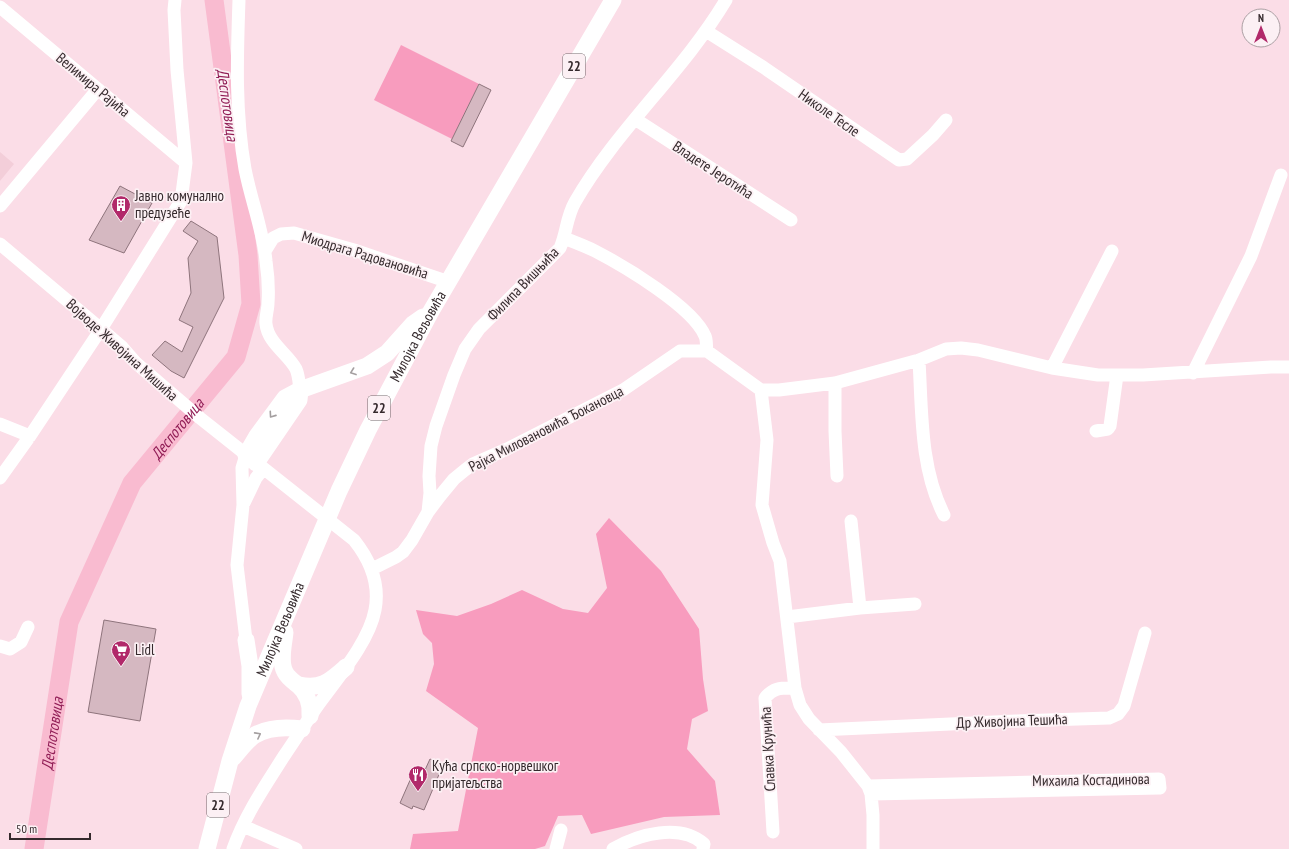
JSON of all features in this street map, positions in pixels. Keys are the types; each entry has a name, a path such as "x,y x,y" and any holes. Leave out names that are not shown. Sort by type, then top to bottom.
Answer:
{"main road":[{"name":"Милојка Вељовића","path":"207,849 230,761 248,706 337,496 364,437 430,313 613,0"},
{"path":"255,462 257,436 284,398 300,390 357,371 377,360 387,353 413,324 430,313"},
{"path":"230,761 255,735 265,731 291,728 306,723 310,706 305,694 299,686 289,678 283,666 285,630 289,609"},
{"path":"246,640 251,675 251,688 248,706"},
{"path":"299,686 309,687 321,685 331,680 346,667"}],"street":[{"path":"0,478 30,436 101,329 181,201 186,163 177,70 174,10 175,0"},
{"path":"239,0 237,59 239,129 246,170 265,251 268,278 266,324 277,345 295,368 299,379 300,390"},
{"name":"Филипа Вишњића","path":"428,512 431,446 451,382 465,349 479,329 560,248 564,238 567,218 574,203 589,180 635,119 706,32 726,0"},
{"name":"Велимира Рајића","path":"0,7 186,163"},
{"name":"Николе Тесле","path":"706,32 763,67 899,160 907,159 933,135 946,120"},
{"path":"0,206 98,89"},
{"name":"Владете Јеротића","path":"635,119 790,220"},
{"path":"1193,373 1251,256 1281,175"},
{"name":"Миодрага Радовановића","path":"265,251 273,238 281,234 294,233 354,250 448,282"},
{"path":"564,238 594,250 666,295 689,314 700,326 706,337 707,351 761,390 779,390 835,383 918,360 946,349 961,348 978,350 1052,368 1098,375 1193,373 1289,367"},
{"name":"Војводе Живојина Мишића","path":"0,244 101,329 200,418 354,540 360,547 372,569 376,596 373,617 364,638 260,794 233,849"},
{"path":"1052,368 1112,251"},
{"name":"Рајка Миловановића Ђокановца","path":"372,569 403,552 412,540 428,512 454,479 473,464 507,450 623,390 680,351 707,351"},
{"path":"918,360 925,454 936,501 944,515"},
{"path":"1096,431 1108,429 1110,426 1117,375"},
{"path":"835,383 837,476"},
{"path":"761,390 767,440 762,505 780,561 794,688 800,705 809,719 841,752 870,790 873,815 872,849"},
{"path":"0,424 30,436"},
{"path":"244,505 256,478 255,462 242,468 244,505 237,565 246,640"},
{"path":"851,521 860,608"},
{"path":"787,616 915,604"},
{"path":"0,646 10,649 21,642 28,627"},
{"name":"Др Живојина Тешића","path":"819,730 969,722 1109,718 1118,714 1124,706 1145,633"},
{"name":"Славка Крунића","path":"773,832 765,698 770,692 776,689 794,688"},
{"name":"Михаила Костадинова","path":"1160,779 1160,788 870,790 1160,779"},
{"path":"243,826 296,849"},
{"path":"556,849 561,830"},
{"path":"613,849 622,844 648,835 665,833 683,833 696,837 703,847"}],"shaded area":[{"path":"401,45 479,84 452,139 374,100"},
{"path":"0,152 14,164 0,181"},
{"path":"609,518 661,571 699,629 703,679 708,711 692,719 687,749 715,781 720,815 664,817 591,834 582,815 558,816 545,846 535,849 410,849 413,834 458,831 478,728 426,691 434,664 432,643 423,634 416,610 457,616 491,604 522,590 563,609 588,613 607,588 596,534"}],"building":[{"path":"479,84 491,90 463,147 451,141"},
{"name":"Јавно комунално предузеће","path":"120,186 152,203 124,253 89,240"},
{"path":"191,221 217,237 224,298 184,378 171,371 152,355 165,341 182,352 193,327 179,320 191,293 188,258 198,241 183,231"},
{"path":"104,620 156,629 140,721 88,712"},
{"name":"Кућа српско-норвешког пријатељства","path":"430,759 443,765 424,810 413,806 412,809 400,803 411,778 420,781"}],"waterway":[{"name":"Деспотовица","path":"34,849 69,622 132,483 236,357 251,304 248,255 214,0"}],"place":[{"name":"Јавно комунално предузеће","path":"121,222"},
{"name":"Lidl","path":"121,667"},
{"name":"Кућа српско-норвешког пријатељства","path":"418,792"}]}
